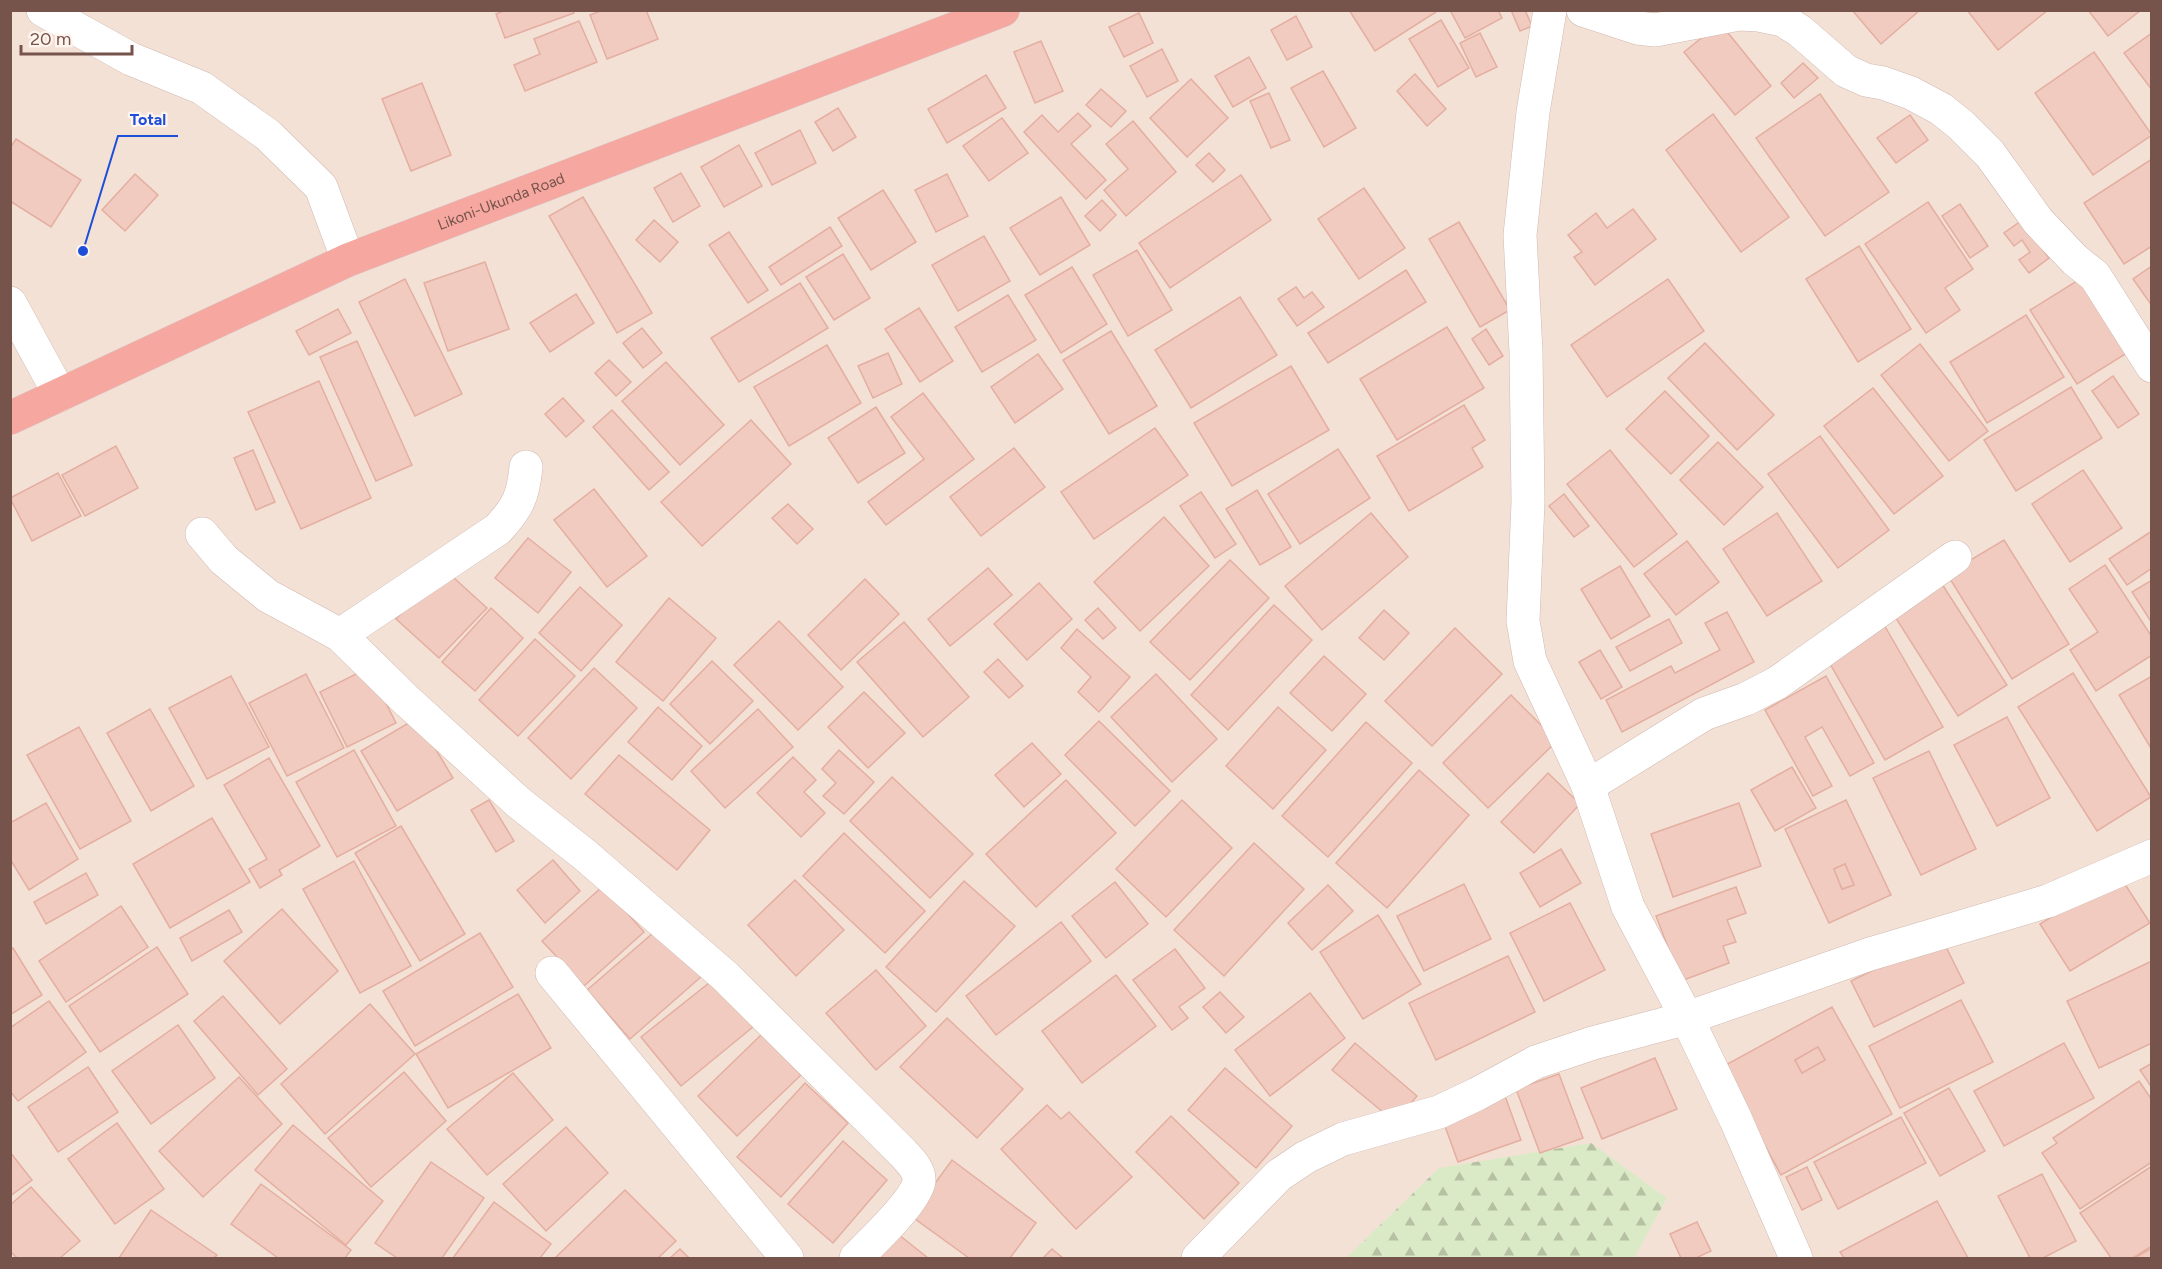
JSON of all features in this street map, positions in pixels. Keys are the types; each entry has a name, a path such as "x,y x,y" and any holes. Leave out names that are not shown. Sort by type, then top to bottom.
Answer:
{"highway":[{"name":"Likoni-Ukunda Road","path":"10,418 348,260 1003,10"}],"street":[{"path":"43,10 131,59 201,88 268,135 321,187 348,260"},
{"path":"1550,10 1533,112 1520,235 1526,352 1528,502 1523,621 1530,661 1588,786 1628,908 1687,1018 1736,1120 1796,1258"},
{"path":"1583,10 1638,28 1656,30 1739,14 1760,15 1783,20 1800,31 1846,71 1866,80 1883,83 1911,93 1941,109 1990,154 2038,221 2075,260 2095,276 2151,366"},
{"path":"10,303 60,396"},
{"path":"340,635 498,529 516,509 524,490 526,467"},
{"path":"202,534 224,560 268,596 340,635 404,698 518,802 585,855 725,976 903,1153 917,1169 919,1181 914,1193 905,1206 856,1258"},
{"path":"1588,786 1704,714 1746,699 1777,683 1955,557"},
{"path":"1198,1258 1279,1175 1306,1157 1343,1139 1439,1112 1536,1062 1593,1043 1687,1018 1870,954 2048,901 2151,856"},
{"path":"552,973 787,1258"}],"shaded area":[{"path":"11,11 2151,11 2151,1258 11,1258"}],"green space":[{"path":"1591,1143 1667,1198 1634,1258 1346,1258 1439,1168"}],"building":[{"path":"506,10 573,10 574,13 505,38 496,14"},
{"path":"603,10 646,10 658,39 607,59 590,15"},
{"path":"1349,10 1435,10 1436,12 1375,51"},
{"path":"1450,10 1498,10 1502,18 1465,38"},
{"path":"1511,10 1525,10 1532,26 1520,31"},
{"path":"1852,10 1920,10 1881,44"},
{"path":"1967,10 2048,10 1998,50"},
{"path":"2088,10 2141,10 2108,36"},
{"path":"1139,13 1153,43 1124,57 1109,27"},
{"path":"1296,16 1312,47 1287,60 1271,30"},
{"path":"1441,20 1469,68 1438,87 1409,39"},
{"path":"579,21 597,62 525,91 514,65 540,54 534,39"},
{"path":"1720,23 1771,86 1735,115 1684,52"},
{"path":"1480,33 1497,67 1476,77 1460,43"},
{"path":"2152,33 2152,90 2124,53"},
{"path":"1041,41 1063,91 1035,103 1014,52"},
{"path":"1162,49 1178,81 1147,97 1130,66"},
{"path":"2094,52 2152,135 2093,175 2035,93"},
{"path":"1249,57 1266,88 1233,107 1215,76"},
{"path":"1803,63 1818,78 1794,98 1781,83"},
{"path":"1323,71 1356,128 1324,147 1291,88"},
{"path":"1415,74 1446,109 1427,126 1397,91"},
{"path":"986,75 1006,108 947,143 928,109"},
{"path":"1191,79 1228,118 1187,157 1150,118"},
{"path":"422,83 451,155 411,171 382,99"},
{"path":"1101,89 1126,111 1111,127 1086,105"},
{"path":"1269,93 1290,140 1271,148 1250,101"},
{"path":"1820,94 1889,192 1825,236 1756,138"},
{"path":"838,108 856,137 833,151 815,122"},
{"path":"1078,113 1091,126 1071,144 1106,180 1086,199 1024,132 1042,115 1058,132"},
{"path":"1713,114 1789,217 1741,252 1666,150"},
{"path":"1910,115 1928,140 1896,163 1877,138"},
{"path":"1002,118 1028,153 989,181 963,146"},
{"path":"1133,121 1176,172 1126,216 1104,190 1128,169 1106,144"},
{"path":"800,130 816,163 772,185 755,153"},
{"path":"16,139 81,180 51,227 10,201 10,148"},
{"path":"739,145 762,186 724,207 701,167"},
{"path":"1209,153 1225,170 1213,182 1196,165"},
{"path":"2152,159 2152,246 2124,264 2084,203"},
{"path":"681,173 700,206 673,222 654,188"},
{"path":"135,174 158,195 125,231 102,210"},
{"path":"947,174 968,216 936,232 915,190"},
{"path":"1241,175 1271,220 1170,288 1139,243"},
{"path":"1364,188 1405,248 1359,279 1318,219"},
{"path":"883,190 916,242 871,270 838,218"},
{"path":"583,197 652,313 617,333 549,216"},
{"path":"1061,197 1090,245 1040,275 1010,228"},
{"path":"1102,200 1116,215 1100,231 1085,216"},
{"path":"1928,202 1973,269 1945,288 1960,310 1926,333 1865,244"},
{"path":"1960,204 1988,246 1970,258 1942,216"},
{"path":"1633,209 1656,239 1595,285 1574,257 1582,252 1568,235 1596,213 1607,228"},
{"path":"654,220 678,242 660,262 636,240"},
{"path":"2021,221 2049,258 2029,273 2019,260 2030,252 2022,240 2014,246 2004,233"},
{"path":"1459,222 1510,310 1480,327 1429,239"},
{"path":"830,227 842,246 781,285 769,267"},
{"path":"729,232 768,290 748,303 709,245"},
{"path":"984,236 1010,281 958,311 932,265"},
{"path":"1859,246 1911,329 1858,362 1806,279"},
{"path":"1137,250 1172,310 1128,336 1093,275"},
{"path":"843,254 870,298 834,320 806,277"},
{"path":"485,262 509,329 448,351 424,283"},
{"path":"2152,266 2152,306 2133,279"},
{"path":"1072,267 1107,324 1061,353 1025,295"},
{"path":"1406,270 1426,302 1328,363 1308,333"},
{"path":"405,279 462,394 415,416 359,302"},
{"path":"1668,279 1704,331 1607,397 1571,345"},
{"path":"2080,279 2127,353 2077,384 2030,310"},
{"path":"800,283 828,328 739,382 711,338"},
{"path":"1296,287 1304,298 1312,292 1324,307 1297,326 1278,299"},
{"path":"576,294 594,323 550,352 530,323"},
{"path":"1008,295 1036,340 982,372 955,327"},
{"path":"1240,297 1277,355 1191,408 1155,350"},
{"path":"919,308 953,361 920,382 885,329"},
{"path":"338,309 351,333 309,355 296,331"},
{"path":"2026,315 2064,377 1987,423 1950,362"},
{"path":"1447,327 1484,388 1397,440 1360,379"},
{"path":"642,328 662,353 643,368 623,343"},
{"path":"1486,329 1503,356 1489,365 1472,339"},
{"path":"1111,331 1157,406 1109,434 1063,360"},
{"path":"357,341 412,465 376,481 320,357"},
{"path":"1705,343 1774,415 1737,450 1668,378"},
{"path":"1920,344 1988,431 1949,461 1881,375"},
{"path":"827,345 861,403 789,446 754,387"},
{"path":"888,353 902,384 873,398 858,366"},
{"path":"1038,354 1063,389 1015,423 991,387"},
{"path":"609,360 631,382 616,396 595,373"},
{"path":"666,362 724,425 680,465 622,401"},
{"path":"1291,366 1329,430 1232,486 1194,423"},
{"path":"2113,376 2139,414 2118,428 2092,391"},
{"path":"319,381 371,498 301,529 248,412"},
{"path":"2071,387 2102,438 2016,491 1984,440"},
{"path":"1873,388 1943,476 1894,514 1824,426"},
{"path":"1665,391 1709,436 1671,474 1626,429"},
{"path":"923,393 974,459 886,525 868,502 924,459 891,417"},
{"path":"563,398 584,421 566,437 545,414"},
{"path":"1464,405 1485,440 1472,448 1483,467 1409,511 1377,456"},
{"path":"876,407 905,453 858,483 828,438"},
{"path":"612,410 669,472 649,490 593,427"},
{"path":"751,420 791,464 702,546 661,502"},
{"path":"1155,428 1188,475 1094,539 1061,492"},
{"path":"1820,436 1889,530 1838,568 1768,474"},
{"path":"1718,442 1763,487 1724,525 1680,480"},
{"path":"116,446 138,488 85,516 62,475"},
{"path":"1014,448 1045,487 981,536 950,497"},
{"path":"1338,449 1370,498 1300,544 1268,494"},
{"path":"253,450 275,502 256,510 234,458"},
{"path":"1610,450 1677,534 1634,567 1567,484"},
{"path":"2083,470 2122,528 2070,562 2032,504"},
{"path":"58,473 81,516 32,541 10,498"},
{"path":"594,489 647,556 607,587 554,520"},
{"path":"1257,490 1291,547 1260,565 1226,509"},
{"path":"1201,492 1236,544 1215,558 1180,506"},
{"path":"1564,494 1589,526 1574,537 1549,506"},
{"path":"788,504 813,529 797,544 772,518"},
{"path":"1371,513 1408,557 1322,630 1285,586"},
{"path":"1777,513 1822,581 1767,616 1723,549"},
{"path":"1164,517 1209,566 1140,631 1094,582"},
{"path":"2152,531 2152,568 2127,585 2109,559"},
{"path":"528,538 571,572 538,613 495,578"},
{"path":"2004,540 2069,644 2012,679 1947,574"},
{"path":"1687,541 1719,582 1676,615 1644,574"},
{"path":"1230,560 1269,598 1190,680 1150,642"},
{"path":"2105,565 2152,637 2152,655 2096,691 2070,650 2098,632 2069,589"},
{"path":"1620,566 1650,616 1611,639 1581,589"},
{"path":"443,568 487,608 439,658 396,619"},
{"path":"988,568 1012,595 950,646 928,619"},
{"path":"865,579 899,614 841,670 808,635"},
{"path":"2152,580 2152,619 2150,620 2132,592"},
{"path":"1940,581 2007,685 1958,716 1892,612"},
{"path":"1039,583 1072,619 1027,660 994,624"},
{"path":"580,587 622,625 581,671 539,633"},
{"path":"669,598 716,638 663,701 616,662"},
{"path":"1274,605 1312,640 1228,730 1191,695"},
{"path":"491,608 523,638 475,691 442,662"},
{"path":"1098,608 1116,628 1103,639 1085,620"},
{"path":"1384,610 1409,633 1384,660 1359,638"},
{"path":"1727,612 1754,662 1622,732 1606,700 1671,666 1675,673 1720,650 1705,623"},
{"path":"1669,619 1682,643 1630,671 1616,647"},
{"path":"779,621 843,687 798,730 734,665"},
{"path":"904,622 969,697 923,737 857,662"},
{"path":"1883,623 1943,727 1885,760 1825,655"},
{"path":"1455,628 1502,674 1432,746 1385,701"},
{"path":"1077,629 1130,677 1099,712 1078,692 1091,677 1061,648"},
{"path":"535,639 575,676 518,736 479,700"},
{"path":"1600,650 1622,687 1601,699 1579,662"},
{"path":"1324,656 1366,694 1332,731 1290,693"},
{"path":"998,659 1023,686 1009,698 984,672"},
{"path":"712,661 753,701 710,744 670,704"},
{"path":"368,668 396,723 347,747 320,692"},
{"path":"594,668 637,708 571,779 528,738"},
{"path":"2073,673 2151,797 2097,831 2018,707"},
{"path":"306,674 344,748 287,776 249,703"},
{"path":"1156,674 1217,739 1172,782 1111,717"},
{"path":"231,676 269,747 207,779 169,708"},
{"path":"1826,676 1874,763 1850,776 1822,727 1805,737 1832,786 1813,796 1765,710"},
{"path":"2152,676 2152,750 2119,695"},
{"path":"864,692 905,733 868,768 828,727"},
{"path":"1511,695 1557,741 1488,808 1443,763"},
{"path":"658,707 702,746 672,780 628,742"},
{"path":"1278,707 1326,750 1273,809 1226,766"},
{"path":"150,709 194,786 151,811 107,733"},
{"path":"758,709 793,747 725,808 691,771"},
{"path":"2007,717 2050,798 1997,826 1954,745"},
{"path":"417,718 453,778 397,811 361,751"},
{"path":"1099,721 1170,791 1135,826 1065,755"},
{"path":"1366,722 1412,763 1328,857 1282,816"},
{"path":"79,727 131,821 80,849 27,755"},
{"path":"1032,743 1061,774 1024,807 995,775"},
{"path":"354,750 396,826 337,857 296,782"},
{"path":"839,750 874,782 844,814 823,796 836,783 822,769"},
{"path":"1929,751 1976,849 1921,875 1873,778"},
{"path":"619,755 710,830 677,870 585,794"},
{"path":"793,757 816,780 804,792 825,813 801,837 757,793"},
{"path":"269,758 320,846 279,870 282,875 260,888 249,869 267,859 224,785"},
{"path":"1792,767 1816,808 1775,831 1751,790"},
{"path":"1419,770 1469,815 1387,908 1336,863"},
{"path":"1548,773 1580,804 1534,853 1501,822"},
{"path":"892,777 973,854 930,898 850,821"},
{"path":"1066,780 1116,833 1036,907 986,854"},
{"path":"489,800 514,841 496,852 471,810"},
{"path":"1182,800 1232,848 1166,917 1116,869"},
{"path":"1846,800 1891,895 1829,923 1785,829","holes":["1845,864 1854,885 1842,889 1834,869"]},
{"path":"46,803 78,859 29,890 10,859 10,823"},
{"path":"1739,803 1761,866 1673,897 1651,834"},
{"path":"212,818 250,882 170,928 133,864"},
{"path":"401,826 465,934 420,961 355,853"},
{"path":"844,833 925,911 885,953 803,876"},
{"path":"1254,843 1304,889 1224,976 1174,930"},
{"path":"1561,849 1581,883 1540,907 1520,873"},
{"path":"553,860 580,891 545,923 517,890"},
{"path":"354,861 411,966 360,993 303,889"},
{"path":"1845,864 1854,885 1842,889 1834,869"},
{"path":"86,873 98,895 46,924 34,902"},
{"path":"2119,875 2150,923 2070,971 2040,924"},
{"path":"795,880 844,930 796,976 748,925"},
{"path":"964,881 1015,926 936,1012 886,967"},
{"path":"1115,882 1148,924 1106,958 1072,916"},
{"path":"1464,884 1491,939 1424,971 1397,916"},
{"path":"1328,885 1353,911 1312,950 1288,923"},
{"path":"603,886 644,932 584,986 542,941"},
{"path":"1736,887 1746,913 1727,920 1736,942 1723,946 1729,963 1681,981 1656,916"},
{"path":"1570,903 1605,970 1544,1001 1510,933"},
{"path":"121,906 148,947 66,1002 39,961"},
{"path":"282,909 338,971 280,1024 224,961"},
{"path":"229,910 242,932 192,961 180,938"},
{"path":"1378,915 1421,984 1363,1019 1320,952"},
{"path":"1061,922 1091,961 996,1035 966,996"},
{"path":"660,927 702,976 630,1039 587,990"},
{"path":"480,933 513,987 415,1046 383,991"},
{"path":"1941,937 1964,983 1874,1027 1851,981"},
{"path":"157,947 188,994 100,1052 69,1006"},
{"path":"13,948 42,995 10,1015 10,950"},
{"path":"1175,949 1205,988 1179,1007 1188,1018 1172,1030 1133,980"},
{"path":"1508,956 1535,1012 1436,1060 1409,1003"},
{"path":"2152,961 2152,1043 2099,1068 2067,1001"},
{"path":"876,970 926,1026 876,1070 826,1013"},
{"path":"1116,975 1156,1026 1082,1083 1042,1031"},
{"path":"714,979 753,1027 681,1086 641,1037"},
{"path":"1220,992 1244,1017 1226,1033 1203,1007"},
{"path":"1310,993 1345,1038 1270,1096 1235,1050"},
{"path":"518,994 551,1048 448,1108 416,1054"},
{"path":"223,996 287,1069 258,1095 194,1021"},
{"path":"1961,1000 1993,1062 1900,1108 1869,1046"},
{"path":"49,1001 86,1052 18,1101 10,1091 10,1028"},
{"path":"370,1004 415,1054 325,1134 281,1084"},
{"path":"1832,1007 1892,1114 1781,1175 1722,1067","holes":["1818,1047 1825,1060 1802,1073 1795,1060"]},
{"path":"947,1018 1023,1089 977,1138 900,1067"},
{"path":"178,1025 215,1078 151,1124 112,1071"},
{"path":"762,1034 801,1075 737,1136 698,1096"},
{"path":"1355,1043 1417,1096 1395,1122 1332,1070"},
{"path":"2064,1043 2094,1098 2004,1146 1974,1091"},
{"path":"1818,1047 1825,1060 1802,1073 1795,1060"},
{"path":"1655,1058 1677,1109 1602,1139 1581,1088"},
{"path":"2152,1063 2152,1088 2140,1070"},
{"path":"88,1067 118,1112 58,1152 28,1107"},
{"path":"1225,1068 1292,1126 1256,1168 1188,1110"},
{"path":"404,1072 446,1121 371,1187 328,1138"},
{"path":"513,1073 553,1120 487,1175 447,1129"},
{"path":"1559,1074 1583,1138 1540,1153 1516,1089"},
{"path":"239,1077 282,1124 203,1197 159,1151"},
{"path":"2139,1081 2152,1100 2152,1162 2080,1209 2042,1153 2057,1143 2053,1138"},
{"path":"805,1083 848,1123 781,1197 737,1157"},
{"path":"1949,1088 1985,1151 1940,1176 1904,1113"},
{"path":"1505,1096 1521,1140 1458,1162 1442,1118"},
{"path":"1047,1105 1061,1119 1069,1112 1132,1177 1076,1229 1001,1149"},
{"path":"1171,1116 1239,1183 1204,1219 1136,1152"},
{"path":"1901,1117 1926,1163 1838,1209 1814,1162"},
{"path":"117,1123 164,1189 115,1224 68,1159"},
{"path":"293,1125 383,1201 346,1245 255,1170"},
{"path":"566,1127 608,1173 546,1231 503,1184"},
{"path":"843,1141 887,1180 833,1243 788,1204"},
{"path":"10,1152 32,1180 10,1196"},
{"path":"952,1160 1036,1223 1010,1258 969,1258 911,1216"},
{"path":"431,1162 484,1198 442,1258 397,1258 375,1243"},
{"path":"2152,1166 2152,1246 2133,1258 2111,1258 2080,1213"},
{"path":"1807,1167 1822,1200 1802,1210 1786,1177"},
{"path":"2042,1174 2076,1241 2043,1258 2030,1258 1998,1196"},
{"path":"261,1184 351,1250 345,1258 278,1258 231,1224"},
{"path":"31,1187 80,1241 60,1258 17,1258 10,1251 10,1205"},
{"path":"625,1190 676,1241 658,1258 555,1258"},
{"path":"1937,1201 1968,1258 1844,1258 1840,1252"},
{"path":"494,1202 551,1244 540,1258 453,1258"},
{"path":"151,1210 217,1255 214,1258 119,1258"},
{"path":"1697,1222 1711,1251 1696,1258 1681,1258 1670,1234"},
{"path":"889,1227 928,1258 863,1258"},
{"path":"2152,1248 2152,1258 2134,1258"},
{"path":"680,1249 689,1258 670,1258"},
{"path":"1052,1249 1063,1258 1043,1258"}],"place":[{"name":"Total","path":"83,251"}]}
